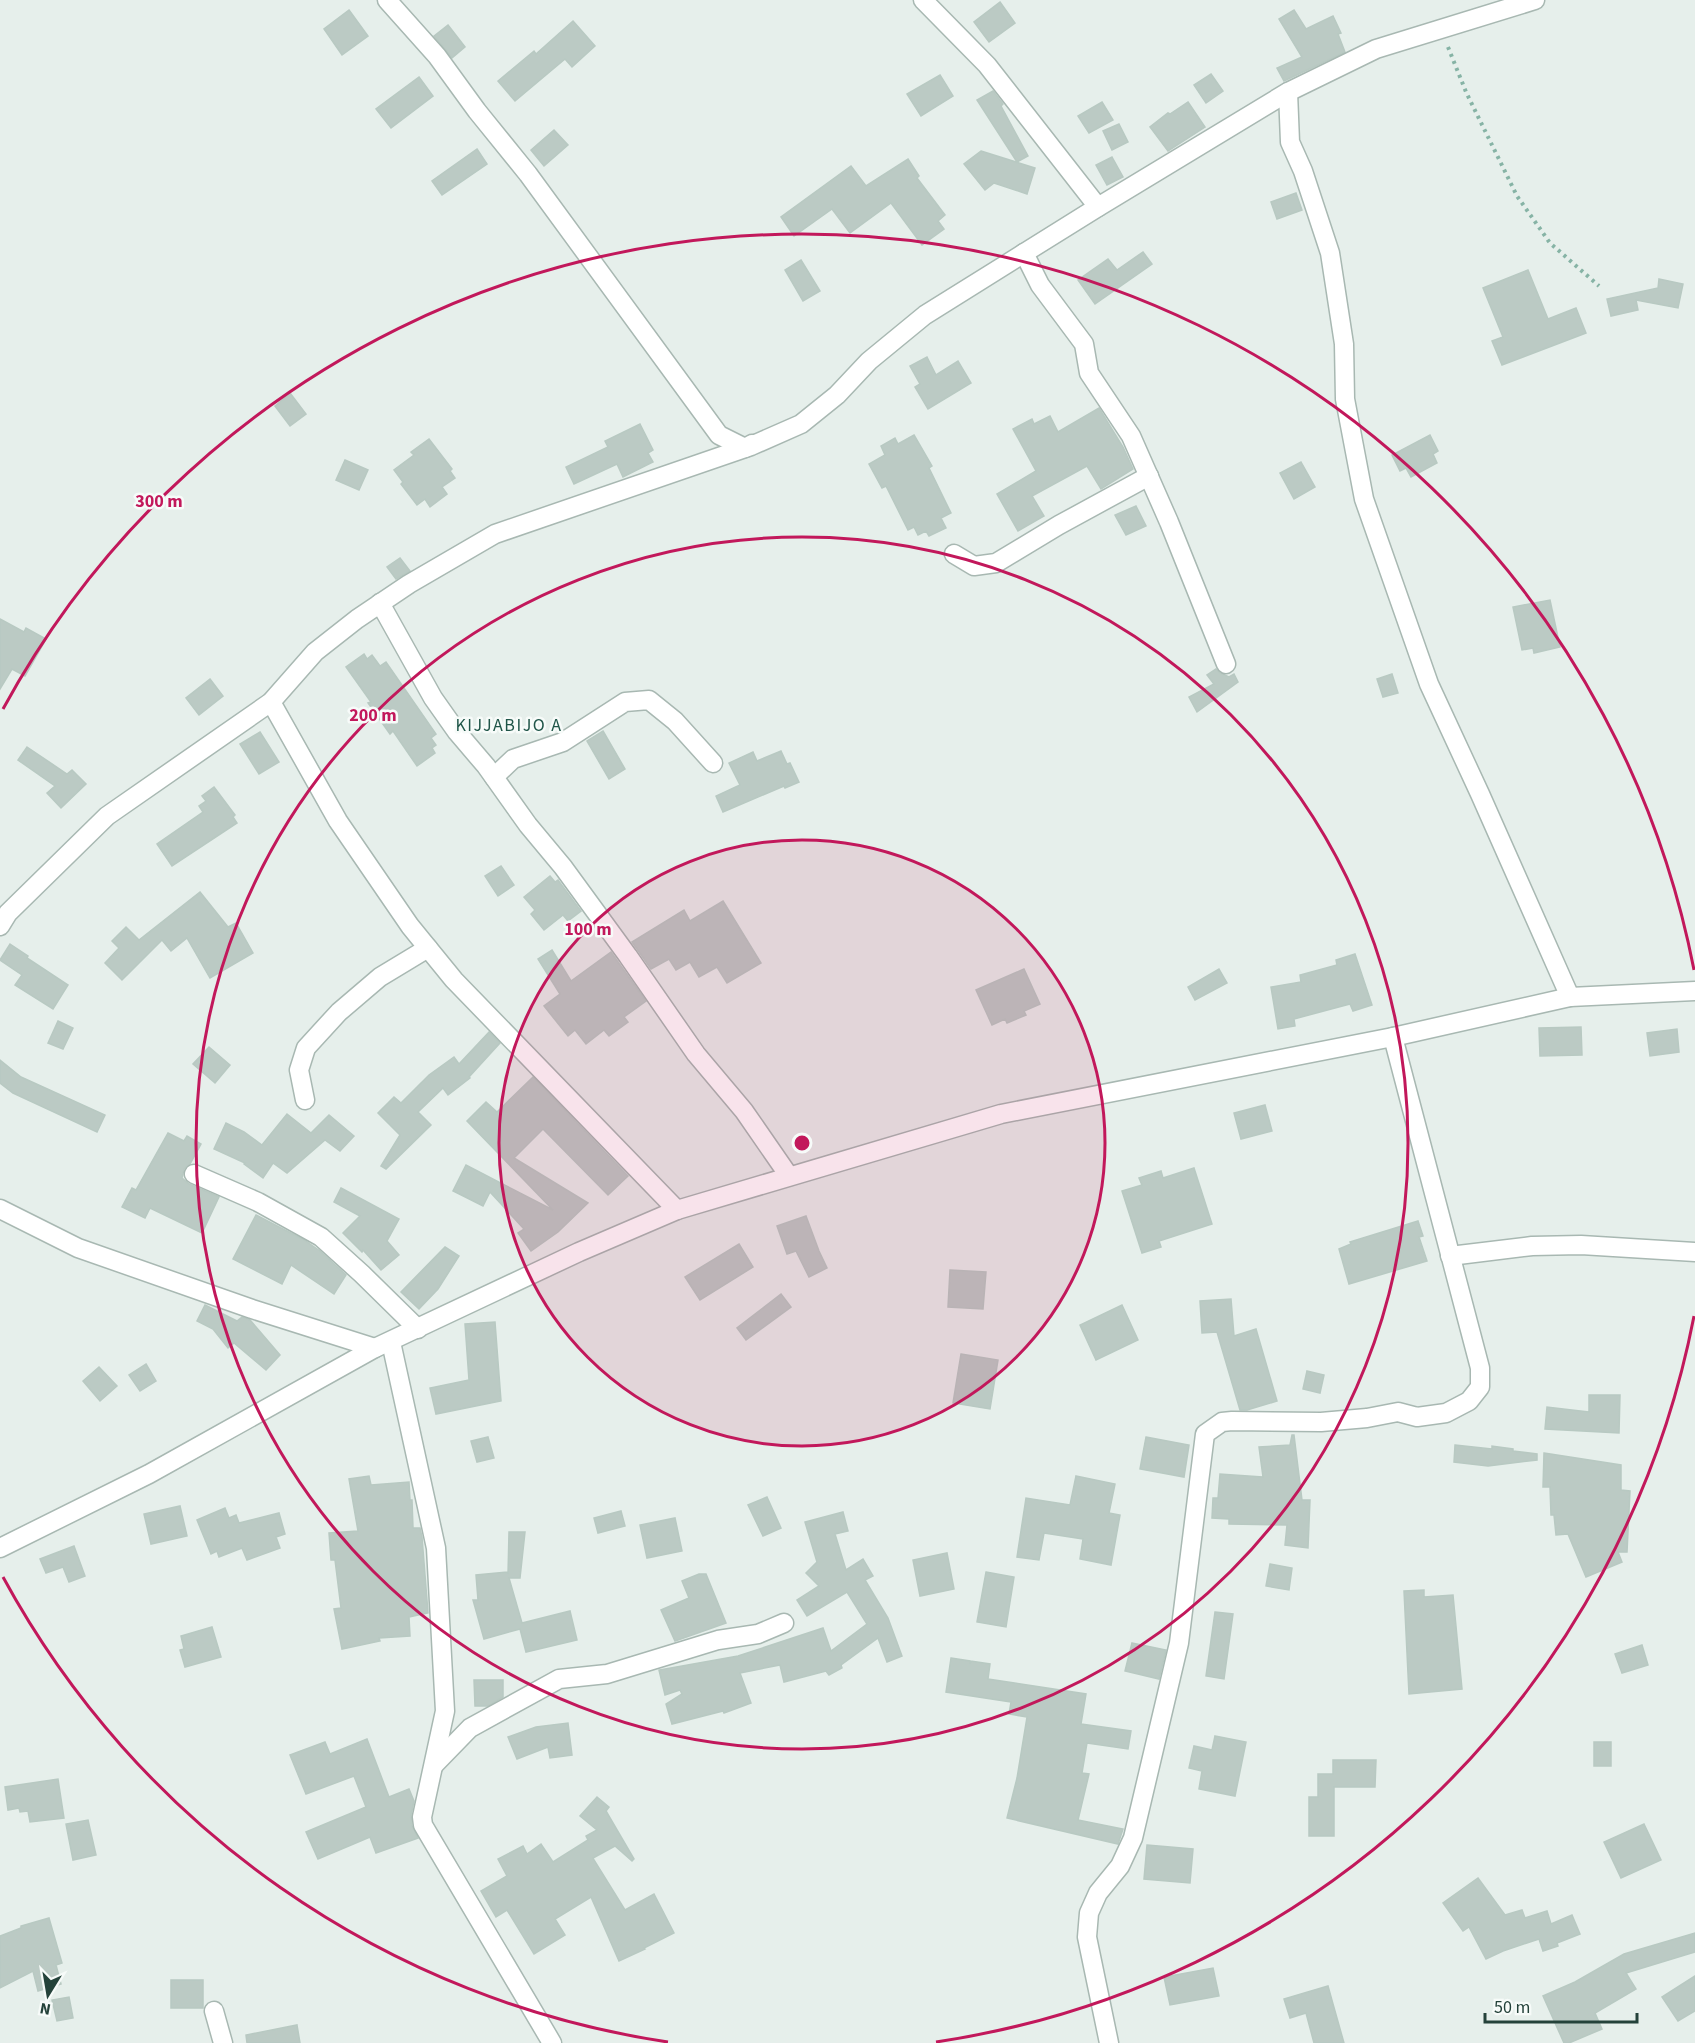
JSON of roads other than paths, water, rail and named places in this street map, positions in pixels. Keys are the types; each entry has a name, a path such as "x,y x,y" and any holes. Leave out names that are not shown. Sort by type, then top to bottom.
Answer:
{"street":[{"path":"387,0 437,56 477,111 528,174 719,435 745,448 801,424"},
{"path":"923,0 987,65 1098,207"},
{"path":"0,926 8,913 107,816 271,702 315,651 408,584 495,534 751,446 801,424 837,395 869,361 925,315 1288,92 1376,49 1535,0"},
{"path":"1288,92 1290,141 1303,171 1330,253 1344,344 1345,399 1364,499 1429,684 1570,997"},
{"path":"1024,253 1040,285 1084,344 1089,373 1131,436 1226,664"},
{"path":"954,554 974,567 996,563 1059,525 1149,476"},
{"path":"380,603 433,698 457,732 563,867 696,1054 744,1111 789,1176"},
{"path":"494,777 513,759 563,742 625,702 649,700 675,721 713,763"},
{"path":"271,702 338,821 410,926 454,980 678,1210"},
{"path":"305,1100 299,1070 306,1048 339,1012 380,976 428,948"},
{"path":"0,1548 149,1474 383,1345 579,1252 678,1210 1000,1114 1393,1037 1570,997 1695,991"},
{"path":"1109,2043 1087,1937 1089,1913 1098,1893 1120,1866 1133,1838 1179,1643 1205,1434 1222,1422 1321,1422 1367,1418 1398,1412 1417,1417 1446,1413 1469,1401 1480,1387 1480,1368 1393,1037"},
{"path":"194,1174 258,1202 321,1237 418,1329"},
{"path":"0,1209 78,1248 242,1305 383,1345"},
{"path":"1450,1256 1532,1246 1572,1245 1695,1252"},
{"path":"383,1345 436,1548 445,1711 422,1817 423,1825 552,2043"},
{"path":"433,1767 470,1728 559,1679 607,1674 718,1641 758,1634 784,1623"},
{"path":"214,2011 223,2043"}],"district":[{"name":"KIJJABIJO A","path":"509,725"}]}
